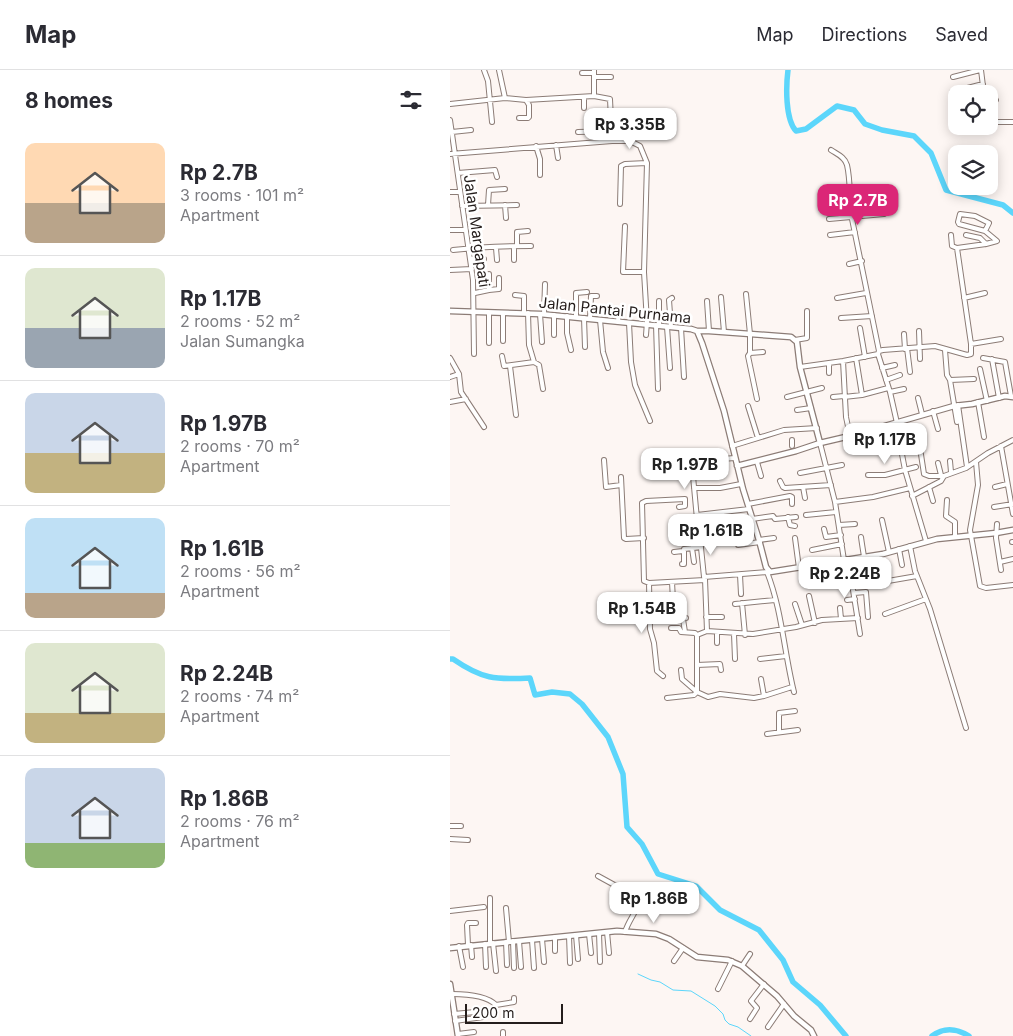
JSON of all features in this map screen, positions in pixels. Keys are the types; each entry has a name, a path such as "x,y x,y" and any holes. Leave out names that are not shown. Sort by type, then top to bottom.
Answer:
{"street":[{"path":"484,70 488,81 492,122"},
{"path":"499,70 505,98"},
{"path":"953,77 980,70 983,84 979,85"},
{"path":"582,73 594,73 611,78"},
{"path":"594,73 594,96"},
{"path":"450,104 505,98 526,100 594,96 611,99 612,141"},
{"path":"584,97 584,108"},
{"path":"519,118 529,117 529,105 526,100"},
{"name":"Jalan Margapati","path":"450,120 452,154 458,173 472,269 474,354"},
{"path":"998,122 1013,122"},
{"path":"452,132 471,130"},
{"path":"578,132 612,131"},
{"path":"452,154 612,141 630,141 638,144 646,163 644,272 646,335"},
{"path":"556,145 558,158"},
{"path":"536,146 540,159 540,175"},
{"path":"831,150 840,155 847,164 852,218 862,261 866,293 878,353 884,379 889,390 905,470 926,541"},
{"path":"620,204 620,166 646,163"},
{"path":"458,173 496,170 497,177"},
{"path":"488,205 489,190 505,189"},
{"path":"450,192 460,192"},
{"path":"506,205 506,218"},
{"path":"462,206 517,205"},
{"path":"829,219 884,214"},
{"path":"956,248 997,242 985,231 959,224 959,214 975,216 989,223 985,231"},
{"path":"618,276 622,272 625,226"},
{"path":"450,230 466,230"},
{"path":"514,260 517,232 528,231"},
{"path":"830,235 855,232"},
{"path":"966,235 980,238 986,244"},
{"path":"800,367 864,357 883,350 906,348 935,346 945,350 972,353 956,248 952,246 951,236"},
{"path":"453,250 484,246 496,248 531,246"},
{"path":"496,248 497,260"},
{"path":"470,259 484,259"},
{"path":"849,264 862,261"},
{"path":"450,270 472,269"},
{"path":"622,272 644,272"},
{"path":"489,274 490,290"},
{"path":"474,293 499,289 499,278"},
{"path":"542,342 545,284"},
{"path":"576,317 576,293 588,292"},
{"path":"837,298 866,293"},
{"path":"964,298 985,293"},
{"path":"746,294 750,334 750,354 748,356 757,399"},
{"path":"515,295 524,296 529,345 534,362"},
{"path":"590,318 590,296 597,296"},
{"path":"670,368 669,300 672,298"},
{"path":"721,298 724,332"},
{"path":"658,389 657,326 659,301"},
{"path":"707,301 709,331"},
{"path":"618,322 619,309"},
{"path":"697,331 791,337 795,340 807,338 807,311"},
{"name":"Jalan Pantai Purnama","path":"450,312 542,314 647,324 697,331 724,411 741,484 760,541 767,571"},
{"path":"489,343 490,314"},
{"path":"503,314 503,341"},
{"path":"554,315 554,335"},
{"path":"568,316 567,333 571,350"},
{"path":"841,318 872,316"},
{"path":"584,318 585,347"},
{"path":"600,320 601,338 608,368"},
{"path":"629,323 634,376 639,398 650,422"},
{"path":"681,328 684,377"},
{"path":"860,328 864,357"},
{"path":"919,331 920,359"},
{"path":"904,334 910,372"},
{"path":"971,344 1001,339"},
{"path":"795,340 800,367 835,502 842,544 854,593 860,634"},
{"path":"945,350 947,375 956,405 967,466"},
{"path":"750,354 763,352"},
{"path":"502,356 504,366 534,362 539,365 543,389"},
{"path":"450,358 459,374 461,392 484,427"},
{"path":"856,358 862,394"},
{"path":"737,466 757,462 956,405 1012,396 1005,363 992,358 983,358"},
{"path":"992,358 999,398"},
{"path":"843,361 844,396 850,436"},
{"path":"539,365 546,362"},
{"path":"829,363 830,373"},
{"path":"510,366 516,415"},
{"path":"882,368 895,366"},
{"path":"980,369 987,401"},
{"path":"450,377 459,374"},
{"path":"884,379 900,375"},
{"path":"950,380 974,379"},
{"path":"787,397 822,388"},
{"path":"833,397 904,389"},
{"path":"918,398 922,414"},
{"path":"450,402 466,399"},
{"path":"978,402 984,437"},
{"path":"956,405 957,422"},
{"path":"748,406 758,438"},
{"path":"797,410 811,408"},
{"path":"933,412 938,429"},
{"path":"732,446 784,430 817,428"},
{"path":"898,436 915,434"},
{"path":"792,440 792,446"},
{"path":"920,448 919,466 926,476 942,476 976,462 1013,440"},
{"path":"1001,446 1013,514"},
{"path":"680,457 685,459 687,470 693,476 698,530"},
{"path":"708,460 735,458"},
{"path":"604,460 606,487 621,485"},
{"path":"950,461 951,472"},
{"path":"757,462 761,476"},
{"path":"976,462 978,485 970,524 970,536 980,586 986,588 1013,585"},
{"path":"912,496 941,481 942,476 938,463"},
{"path":"800,473 842,466"},
{"path":"868,475 885,474 919,466"},
{"path":"621,477 624,538 644,538"},
{"path":"780,481 784,488 831,485"},
{"path":"694,488 720,488 741,484"},
{"path":"995,487 1007,484"},
{"path":"803,487 805,498"},
{"path":"929,487 933,501"},
{"path":"835,502 873,497 910,488"},
{"path":"697,514 748,507 790,496 792,497 792,504"},
{"path":"678,507 685,506 685,499 643,502 644,581 649,583 672,582 772,572 899,550 926,541 1013,530"},
{"path":"947,500 946,516 955,522 955,537"},
{"path":"994,507 1012,504"},
{"path":"806,515 836,512"},
{"path":"752,519 773,516 774,519 796,517"},
{"path":"788,517 790,525 795,526"},
{"path":"882,520 889,552"},
{"path":"839,525 855,524"},
{"path":"997,524 996,533 1001,570"},
{"path":"824,528 826,537 841,535"},
{"path":"861,537 868,582"},
{"path":"700,538 703,576 705,579 707,631"},
{"path":"738,545 774,538"},
{"path":"796,538 799,568"},
{"path":"812,550 842,544"},
{"path":"910,546 917,576 926,599 966,728"},
{"path":"674,552 701,547"},
{"path":"692,548 694,562"},
{"path":"899,550 902,565"},
{"path":"682,564 684,564 683,551"},
{"path":"1000,562 1013,559"},
{"path":"767,571 782,629 794,692"},
{"path":"740,575 741,594"},
{"path":"888,581 917,576"},
{"path":"672,582 674,618 685,618 685,632"},
{"path":"649,583 650,629 654,643 657,671 663,676"},
{"path":"854,593 866,592 868,617"},
{"path":"809,596 815,622"},
{"path":"846,600 854,599"},
{"path":"885,614 926,599"},
{"path":"735,604 774,600"},
{"path":"742,603 745,634"},
{"path":"795,604 802,625"},
{"path":"840,608 841,619"},
{"path":"706,617 722,616"},
{"path":"671,628 679,628 681,632 695,633 696,635 707,631 745,634 815,622 858,618"},
{"path":"728,626 729,633"},
{"path":"717,632 717,643"},
{"path":"734,634 735,658"},
{"path":"696,635 697,692"},
{"path":"760,659 786,656"},
{"path":"698,664 720,664 721,670"},
{"path":"681,670 682,678 697,692 708,697 720,694 748,698 764,696 792,687"},
{"path":"761,679 764,696"},
{"path":"667,698 694,695 697,692"},
{"path":"780,732 779,713 795,711"},
{"path":"767,734 798,730"},
{"path":"450,826 460,826"},
{"path":"450,840 468,840"},
{"path":"598,876 640,899 636,913 629,919 625,932"},
{"path":"486,967 489,943 490,898"},
{"path":"450,911 484,907"},
{"path":"506,908 514,968"},
{"path":"472,957 466,925 476,923"},
{"path":"607,932 609,953"},
{"path":"450,946 607,932 662,936 697,957 732,961 742,966 764,984 811,1030 814,1036"},
{"path":"599,933 600,962"},
{"path":"590,934 591,953"},
{"path":"569,936 570,963"},
{"path":"576,936 578,959"},
{"path":"555,938 555,951"},
{"path":"542,939 544,962"},
{"path":"532,940 534,968"},
{"path":"519,941 521,967"},
{"path":"507,965 510,942"},
{"path":"489,943 496,971"},
{"path":"459,946 463,967"},
{"path":"674,961 683,948"},
{"path":"742,966 750,954"},
{"path":"718,989 732,961"},
{"path":"450,984 456,1035 474,1032"},
{"path":"750,1019 756,1008 752,1001 764,984"},
{"path":"451,997 467,994 492,1001 496,1004 514,1002 514,998"},
{"path":"768,1027 784,1004"},
{"path":"454,1014 475,1012"},
{"path":"455,1021 483,1017"}],"waterway":[{"path":"788,70 788,111 792,126 796,131 806,129 837,106 854,110 865,124 882,130 914,136 931,153 946,190 1003,205 1013,213"},
{"path":"450,659 472,671 489,677 507,679 530,678 535,695 552,692 570,694 582,704 608,737 623,774 627,827 642,844 658,874 696,886 720,910 759,930 783,960 793,982 820,1005 846,1036"},
{"path":"638,974 660,982 673,990 691,991 715,1006 729,1024 738,1027 751,1036"},
{"path":"932,1036 946,1030 959,1031 969,1036"}]}
